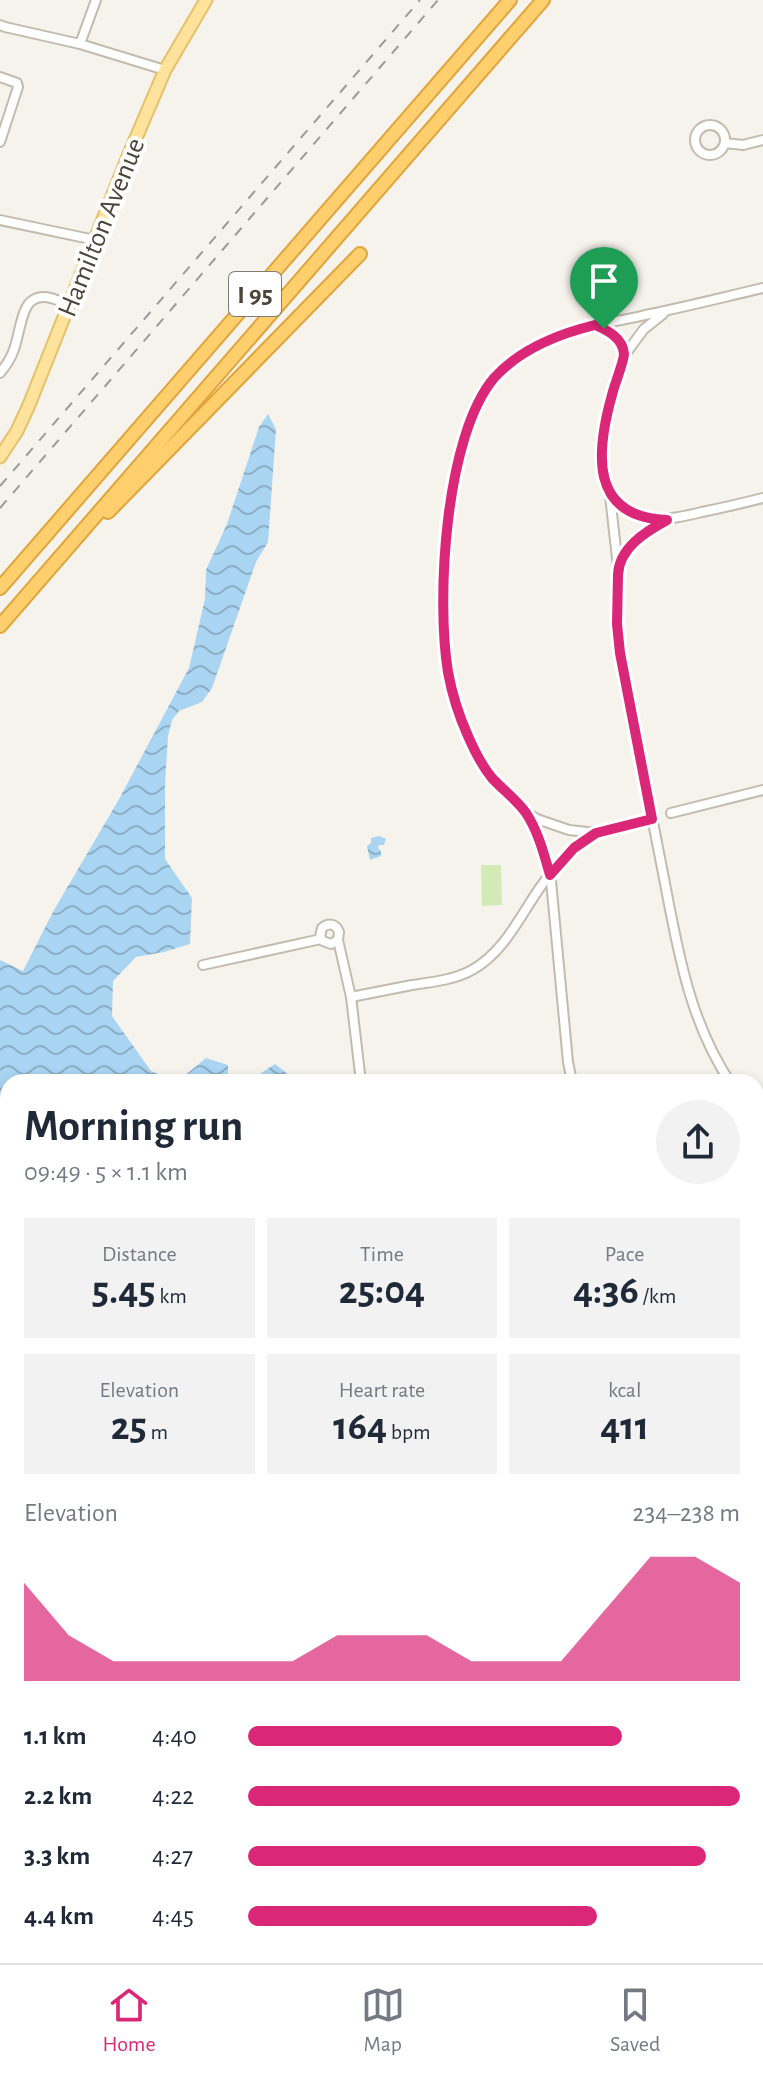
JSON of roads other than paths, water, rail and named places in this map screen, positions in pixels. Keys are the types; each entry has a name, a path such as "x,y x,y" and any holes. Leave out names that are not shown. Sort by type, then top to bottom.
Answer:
{"highway":[{"name":"I 95","path":"0,588 510,0"},
{"name":"I 95","path":"0,626 543,0"},
{"path":"57,561 130,491 360,254"}],"main road":[{"name":"Hamilton Avenue","path":"0,457 29,405 165,70 206,0"}],"street":[{"path":"80,44 96,0"},
{"path":"0,25 80,44 165,70"},
{"path":"0,77 13,80 18,87 0,142"},
{"path":"725,143 743,145 763,140"},
{"path":"0,220 95,240"},
{"path":"570,1074 550,875 535,829 524,811 490,776 468,737 449,678 444,574 460,450 466,431 493,380 506,366 539,345 573,330 763,288"},
{"path":"0,373 13,352 23,314 30,301 49,297 69,305"},
{"path":"670,309 644,329 624,356 606,417 604,474 610,496 618,567 620,653 672,925 686,985 704,1033 726,1074"},
{"path":"595,325 618,339 624,356"},
{"path":"610,496 635,515 667,520"},
{"path":"618,567 637,539 667,520 763,498"},
{"path":"671,813 763,790"},
{"path":"524,811 561,827 596,833"},
{"path":"351,997 450,978 473,970 508,937 538,890 574,848 596,833 652,819"},
{"path":"321,939 320,932 325,925 332,924 339,930 338,940 351,997 360,1074"},
{"path":"203,965 321,939 329,944 338,940"}],"water":[{"path":"268,414 276,429 268,542 256,562 212,688 202,702 179,711 172,720 168,736 165,859 192,898 190,944 136,957 113,981 112,1016 151,1071 158,1074 0,1074 0,960 23,971 189,668 205,599 206,570 227,524 259,427"},
{"path":"379,836 386,839 384,845 378,848 381,856 370,860 367,846 371,838"},
{"path":"206,1058 228,1065 228,1074 187,1074"},
{"path":"275,1064 288,1074 260,1074"}],"railway":[{"path":"0,486 420,0"},
{"path":"0,508 438,0"}]}
